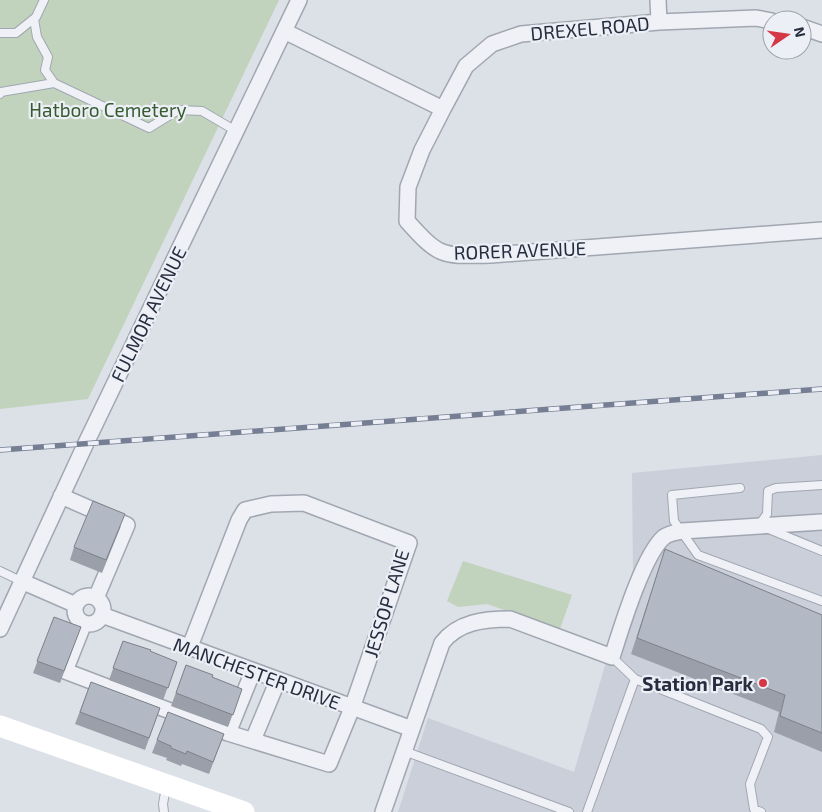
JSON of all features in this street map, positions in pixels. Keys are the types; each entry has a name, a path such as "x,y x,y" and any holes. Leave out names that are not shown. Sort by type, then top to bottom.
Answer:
{"street":[{"name":"FULMOR AVENUE","path":"0,629 61,496 299,0"},
{"path":"658,0 659,22"},
{"name":"DREXEL ROAD","path":"443,109 466,66 492,44 521,34 659,22 762,19"},
{"path":"284,31 443,109"},
{"name":"RORER AVENUE","path":"443,109 422,150 408,187 407,221 428,245 449,256 491,255 822,230"},
{"path":"61,496 127,525 96,598"},
{"name":"JESSOP LANE","path":"190,648 239,520 246,510 272,504 304,503 409,543 352,708"},
{"path":"383,812 442,643 459,627 494,619 510,619 612,657 635,589 652,554 665,536 682,531 822,522"},
{"path":"22,581 76,605"},
{"path":"87,596 96,598 102,605 102,615 97,622 84,623 75,614 76,605 87,596"},
{"name":"MANCHESTER DRIVE","path":"102,615 412,730"},
{"path":"84,623 66,671 228,733 328,764 352,708"},
{"path":"228,733 252,670"},
{"path":"253,740 278,680"},
{"path":"0,726 244,812"}],"lane":[{"path":"0,33 16,33 34,19 44,0"},
{"path":"34,19 37,36 48,57 45,70 54,83 149,128 178,110 202,111 236,131"},
{"path":"0,93 54,83"},
{"path":"822,485 776,488 768,491 767,514 759,525 822,551"},
{"path":"740,488 672,495 674,521 698,555 822,601"},
{"path":"0,571 22,581"},
{"path":"612,657 635,679 761,729 768,737 750,784 754,809 762,812"},
{"path":"587,812 635,679"},
{"path":"404,751 569,812"},
{"path":"164,812 163,804 167,785"}],"shaded area":[{"path":"822,455 822,812 398,812 428,718 574,772 633,569 632,473"}],"green space":[{"name":"Hatboro Cemetery","path":"0,0 279,0 88,399 0,409"},
{"path":"463,561 572,595 560,629 487,604 458,607 447,601"}],"building":[{"path":"93,501 125,514 106,560 74,547"},
{"name":"Station Park","path":"665,549 822,615 822,733 780,716 785,695 637,638"},
{"path":"54,617 81,627 64,671 37,661"},
{"path":"123,641 151,650 177,662 168,688 113,668"},
{"path":"186,665 242,689 233,715 176,693"},
{"path":"91,682 160,708 149,738 80,712"},
{"path":"168,712 224,734 213,762 187,751 186,754 157,740"}],"railway":[{"path":"0,450 822,389"}],"place":[{"name":"Station Park","path":"763,683"}]}
